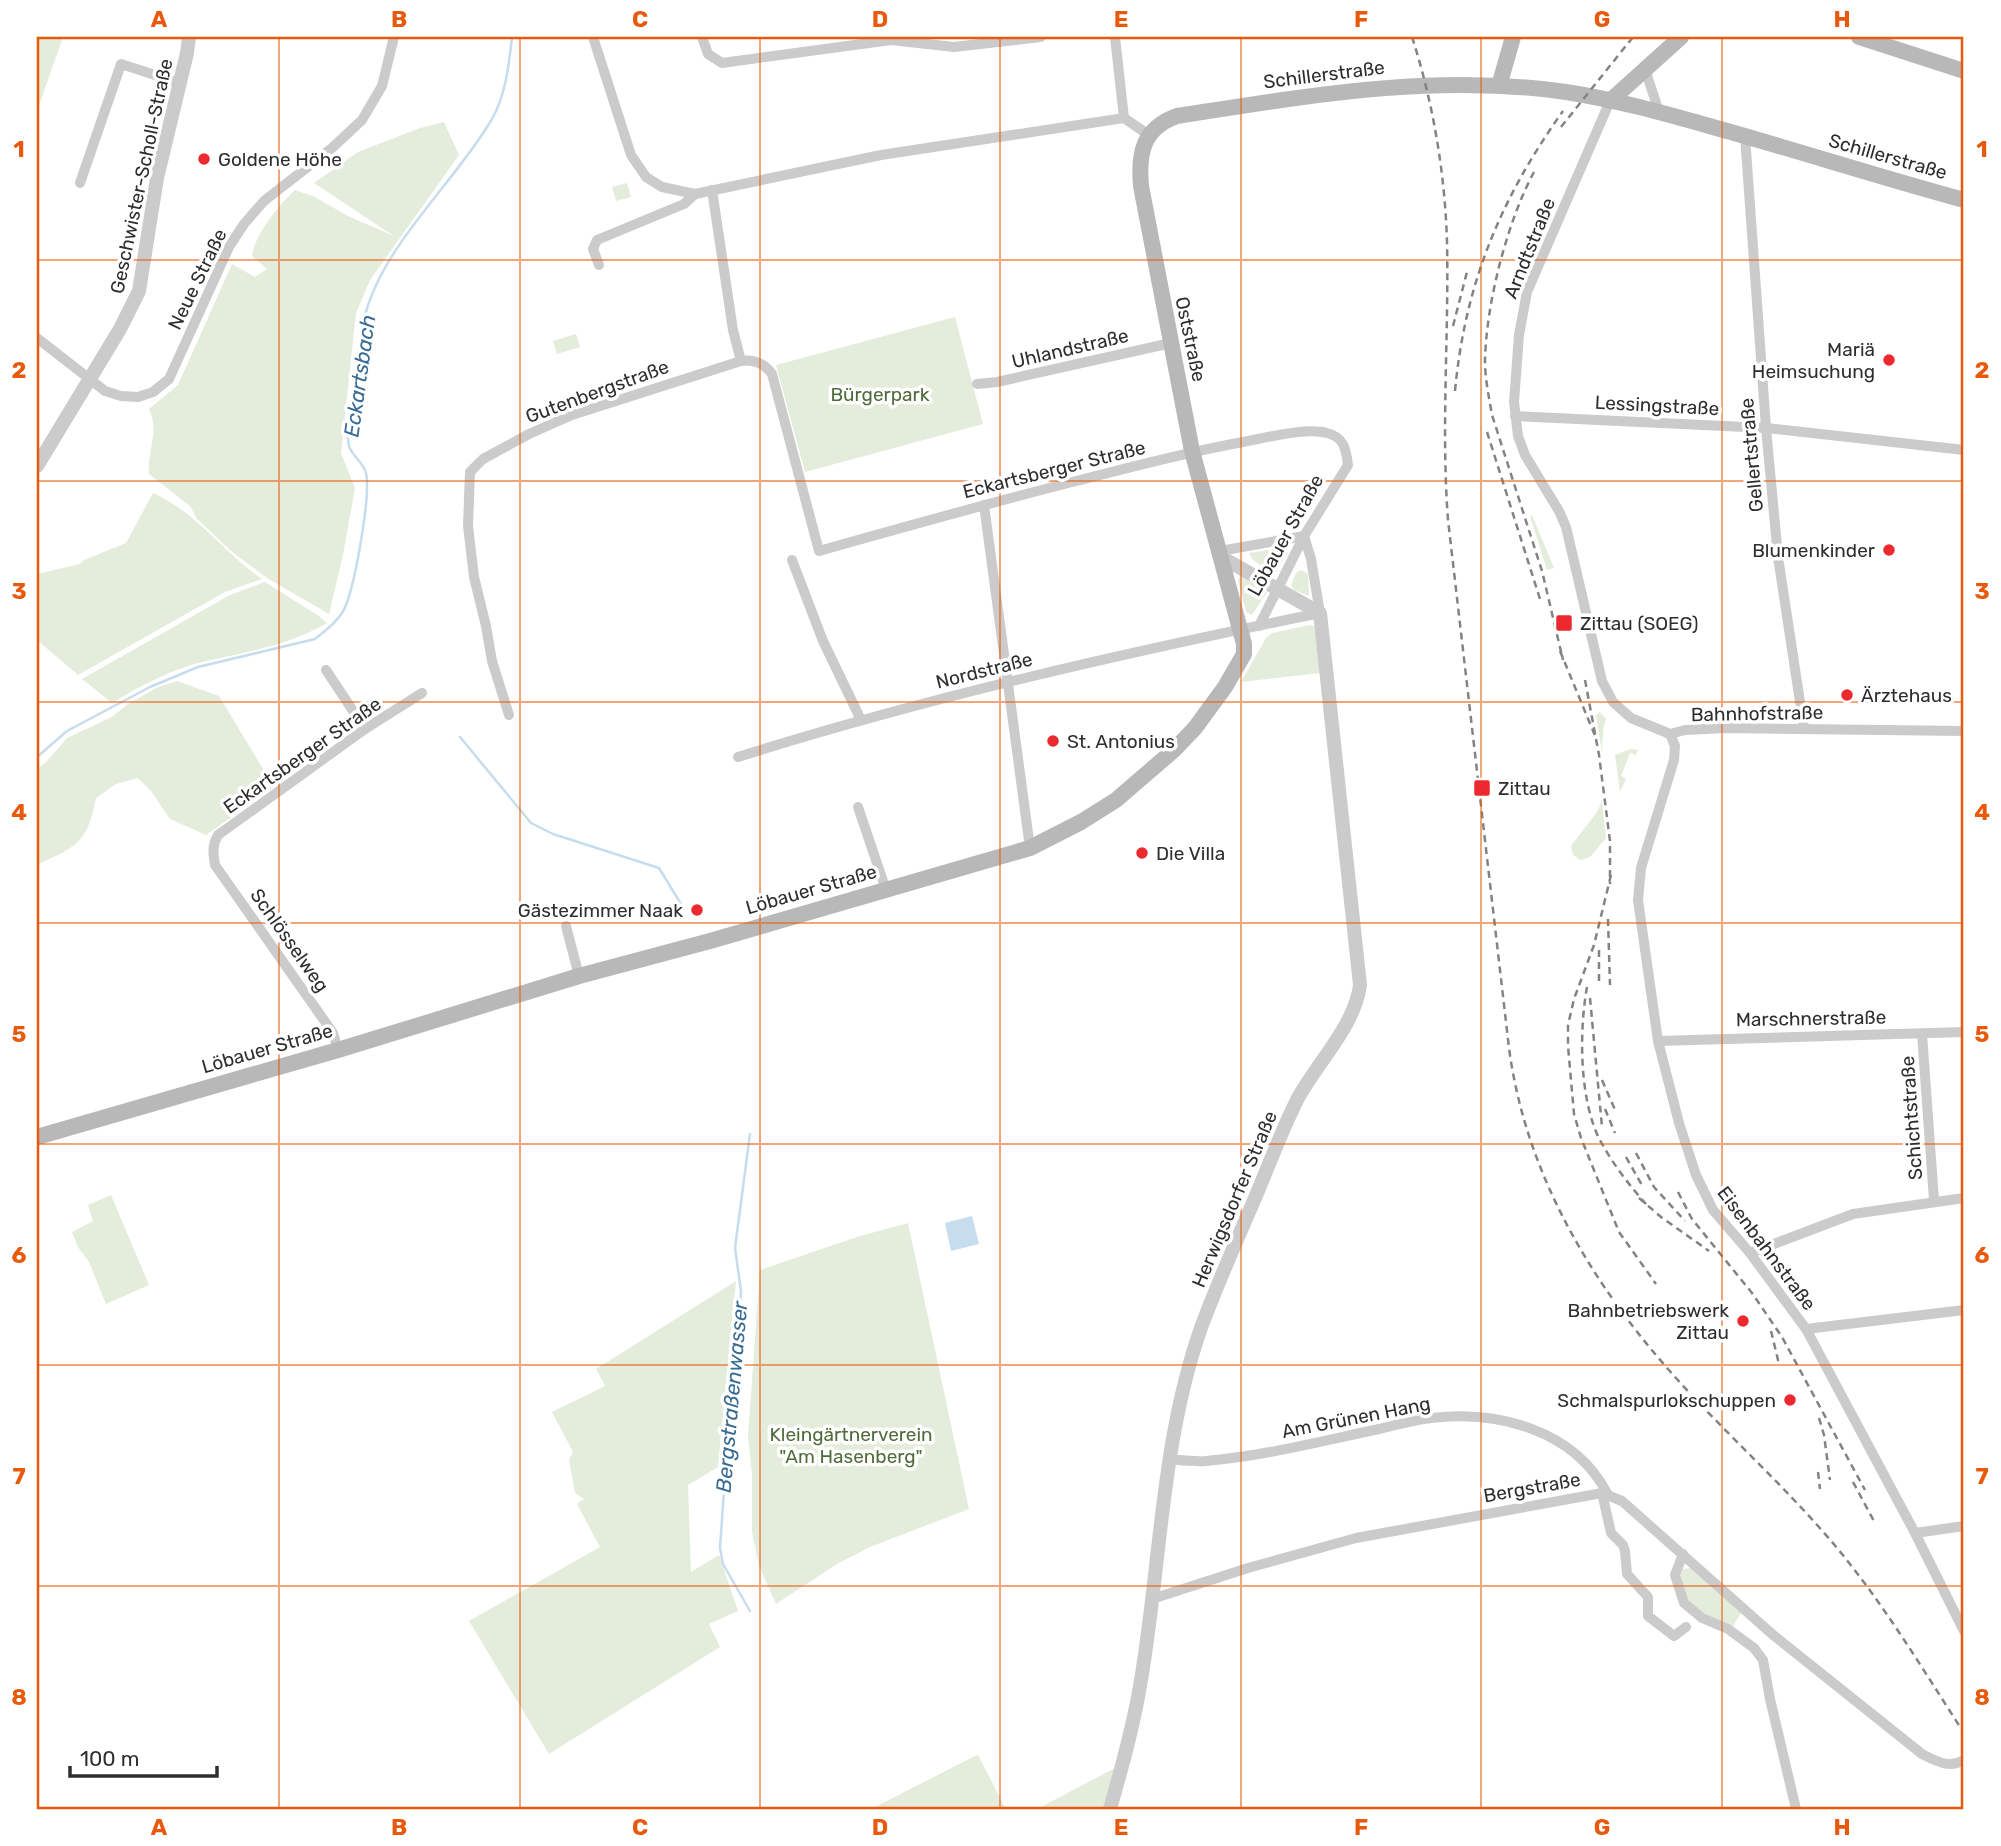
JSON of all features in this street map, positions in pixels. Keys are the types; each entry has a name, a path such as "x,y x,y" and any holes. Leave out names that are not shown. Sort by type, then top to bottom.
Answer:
{"main road":[{"path":"1499,86 1513,37"},
{"path":"1610,101 1681,37"},
{"path":"1859,37 1964,71"},
{"name":"Schillerstraße","path":"1149,135 1165,120 1177,116 1330,93 1399,85 1499,86 1567,92 1659,112 1964,200"},
{"name":"Oststraße","path":"1149,135 1139,161 1141,186 1192,451 1241,630"},
{"name":"Löbauer Straße","path":"37,1137 338,1050 579,976 1030,848 1081,822 1116,800 1181,743 1211,708 1238,667 1244,654 1241,630"}],"street":[{"name":"Geschwister-Scholl-Straße","path":"37,466 128,316 139,291 157,178 189,37"},
{"name":"Neue Straße","path":"37,338 105,391 121,396 138,397 153,392 169,379 229,247 264,201 332,148 362,120 382,86 394,37"},
{"path":"593,37 631,155 638,167 646,177 662,187 695,194"},
{"path":"702,37 708,54 722,63 891,40 954,47 1041,37"},
{"path":"1115,37 1124,118"},
{"path":"80,183 121,64 180,83"},
{"path":"1645,69 1659,112"},
{"name":"Arndtstraße","path":"1515,416 1519,335 1527,292 1610,101"},
{"path":"599,265 593,249 597,240 675,208 695,194 931,146 1124,118 1149,135"},
{"name":"Gellertstraße","path":"1745,136 1766,428 1783,603 1804,728"},
{"path":"712,190 733,330 741,361"},
{"name":"Uhlandstraße","path":"977,384 997,382 1171,343"},
{"name":"Eckartsberger Straße","path":"741,361 755,361 768,368 772,374 818,551 1192,451 1301,432"},
{"name":"Gutenbergstraße","path":"509,715 492,661 474,577 468,526 470,472 483,459 572,415 741,361"},
{"name":"Lessingstraße","path":"1515,416 1766,428 1964,450"},
{"name":"Bahnhofstraße","path":"1515,416 1525,455 1566,527 1597,664 1607,694 1621,711 1670,734 1685,730 1726,728 1964,731"},
{"name":"Löbauer Straße","path":"1241,630 1259,626 1304,536 1348,465 1344,443 1339,438 1324,432 1301,432"},
{"path":"984,505 1030,848"},
{"path":"1220,554 1304,536 1311,559 1320,613"},
{"path":"1220,554 1320,613"},
{"path":"792,560 822,641 861,720"},
{"path":"1259,626 1320,613"},
{"name":"Herwigsdorfer Straße","path":"1110,1809 1136,1707 1168,1459 1183,1388 1202,1326 1296,1104 1351,1016 1359,997 1360,973 1320,613"},
{"name":"Nordstraße","path":"738,757 861,720 1007,681 1241,630"},
{"path":"326,670 365,729"},
{"name":"Eckartsberger Straße","path":"212,852 218,835 365,729 422,693"},
{"name":"Eisenbahnstraße","path":"1670,734 1675,746 1674,760 1638,884 1638,900 1658,1041 1679,1123 1696,1175 1713,1210 1750,1253 1806,1329 1915,1533 1964,1632"},
{"path":"858,807 886,890"},
{"name":"Schlösselweg","path":"212,852 215,865 333,1033 338,1050"},
{"path":"566,926 579,976"},
{"name":"Marschnerstraße","path":"1658,1041 1964,1032"},
{"name":"Schichtstraße","path":"1922,1034 1934,1200"},
{"path":"1750,1253 1853,1214 1934,1200 1964,1198"},
{"path":"1806,1329 1964,1310"},
{"name":"Am Grünen Hang","path":"1168,1459 1204,1461 1269,1451 1431,1418 1488,1418 1524,1426 1563,1444 1598,1477 1604,1493"},
{"path":"1604,1493 1611,1533 1623,1545 1627,1574 1648,1597 1648,1616 1674,1636 1686,1627"},
{"name":"Bergstraße","path":"1152,1599 1248,1568 1356,1538 1604,1493 1622,1501 1772,1634 1922,1754 1938,1762 1963,1764"},
{"path":"1915,1533 1964,1526"},
{"path":"1683,1555 1675,1575 1684,1603 1702,1618 1728,1629 1754,1648 1763,1660 1796,1809"}],"green space":[{"path":"37,37 63,37 37,111"},
{"path":"444,122 459,155 370,280 356,313 341,453 355,488 329,614 267,578 231,551 197,519 190,506 149,474 153,425 149,409 178,385 232,264 255,277 267,269 252,256 254,247 269,220 295,190 313,196 348,216 394,236 314,183 358,152 420,128"},
{"path":"627,183 631,197 616,201 612,187"},
{"name":"Bürgerpark","path":"955,317 983,424 805,472 776,365"},
{"path":"576,334 580,347 557,354 553,341"},
{"path":"153,493 196,521 262,579 225,592 78,675 37,640 37,574 80,564 126,543"},
{"path":"1532,515 1554,568 1547,570 1530,516"},
{"path":"1283,548 1288,553 1275,574 1272,573 1273,569 1268,566 1266,569 1252,559 1249,553"},
{"path":"1301,570 1308,574 1309,596 1294,590 1291,585 1296,573"},
{"path":"1241,576 1267,592 1252,615 1246,612 1238,580"},
{"path":"265,582 327,623 282,643 178,669 112,703 82,679 230,595"},
{"path":"1314,626 1321,673 1241,682 1266,638 1272,633"},
{"path":"177,681 219,696 274,787 206,835 170,819 151,791 138,778 116,784 96,798 89,825 78,842 37,865 37,769 67,738 112,717 128,704 158,687"},
{"path":"1600,712 1606,719 1602,753 1596,715"},
{"path":"1631,749 1638,750 1636,755 1630,753 1621,776 1626,779 1620,792 1615,755"},
{"path":"1602,801 1606,838 1590,857 1581,860 1573,855 1571,846 1597,812"},
{"path":"111,1195 149,1285 106,1304 89,1262 78,1247 72,1232 93,1221 88,1205"},
{"name":"Kleingärtnerverein \"Am Hasenberg\"","path":"908,1223 969,1509 870,1547 837,1564 776,1604 759,1566 752,1532 752,1474 748,1436 760,1270 860,1236"},
{"path":"736,1281 718,1467 688,1485 691,1572 719,1555 738,1611 709,1624 720,1647 549,1754 469,1621 600,1547 577,1504 584,1499 575,1493 569,1460 573,1452 552,1412 605,1386 596,1369"},
{"path":"1690,1568 1741,1613 1732,1628 1704,1614 1692,1604 1683,1588 1681,1577 1683,1569"},
{"path":"977,1755 1006,1809 871,1809"},
{"path":"1119,1766 1105,1809 1037,1809"}],"water":[{"path":"972,1216 979,1244 951,1251 945,1223"}],"waterway":[{"name":"Eckartsbach","path":"37,757 67,731 150,687 198,667 315,639 342,613 352,587 366,502 366,473 349,446 348,436 353,384 364,320 373,293 402,241 477,143 492,119 504,89 512,37"},
{"name":"Bergstraßenwasser","path":"460,737 531,823 553,834 659,868 681,904"},
{"name":"Bergstraßenwasser","path":"750,1134 735,1248 741,1291 737,1392 730,1406 720,1548 723,1564 750,1611"}],"railway":[{"path":"1412,37 1432,112 1441,164 1447,242 1445,450 1448,520 1509,1048 1529,1137 1564,1220 1612,1298 1686,1389 1839,1550 1895,1626 1964,1733"},
{"path":"1561,127 1633,37"},
{"path":"1455,391 1467,314 1490,243 1521,176 1563,111"},
{"path":"1534,172 1515,215 1500,264 1489,314 1485,368 1492,415 1542,571 1563,660"},
{"path":"1453,326 1468,268"},
{"path":"1487,432 1540,599"},
{"path":"1560,651 1596,738"},
{"path":"1585,680 1599,755 1610,841 1610,884"},
{"path":"1611,875 1594,945 1574,999 1568,1025 1574,1114 1619,1232 1656,1284"},
{"path":"1608,919 1610,985"},
{"path":"1599,950 1599,986"},
{"path":"1587,987 1582,1045 1588,1107 1601,1142 1646,1204"},
{"path":"1590,998 1602,1127"},
{"path":"1602,1080 1616,1112"},
{"path":"1605,1109 1615,1133"},
{"path":"1636,1153 1654,1187 1685,1221"},
{"path":"1626,1157 1643,1187"},
{"path":"1678,1192 1692,1219 1752,1293 1782,1337 1865,1490"},
{"path":"1639,1198 1709,1251"},
{"path":"1771,1331 1779,1364"},
{"path":"1819,1418 1830,1480"},
{"path":"1818,1472 1820,1489"},
{"path":"1853,1482 1875,1523"}],"place":[{"name":"Goldene Höhe","path":"204,159"},
{"name":"Mariä Heimsuchung","path":"1889,360"},
{"name":"Blumenkinder","path":"1889,550"},
{"name":"Zittau (SOEG)","path":"1564,623"},
{"name":"Ärztehaus","path":"1847,695"},
{"name":"St. Antonius","path":"1053,741"},
{"name":"Zittau","path":"1482,788"},
{"name":"Die Villa","path":"1142,853"},
{"name":"Gästezimmer Naak","path":"697,910"},
{"name":"Bahnbetriebswerk Zittau","path":"1743,1321"},
{"name":"Schmalspurlokschuppen","path":"1790,1400"}]}
